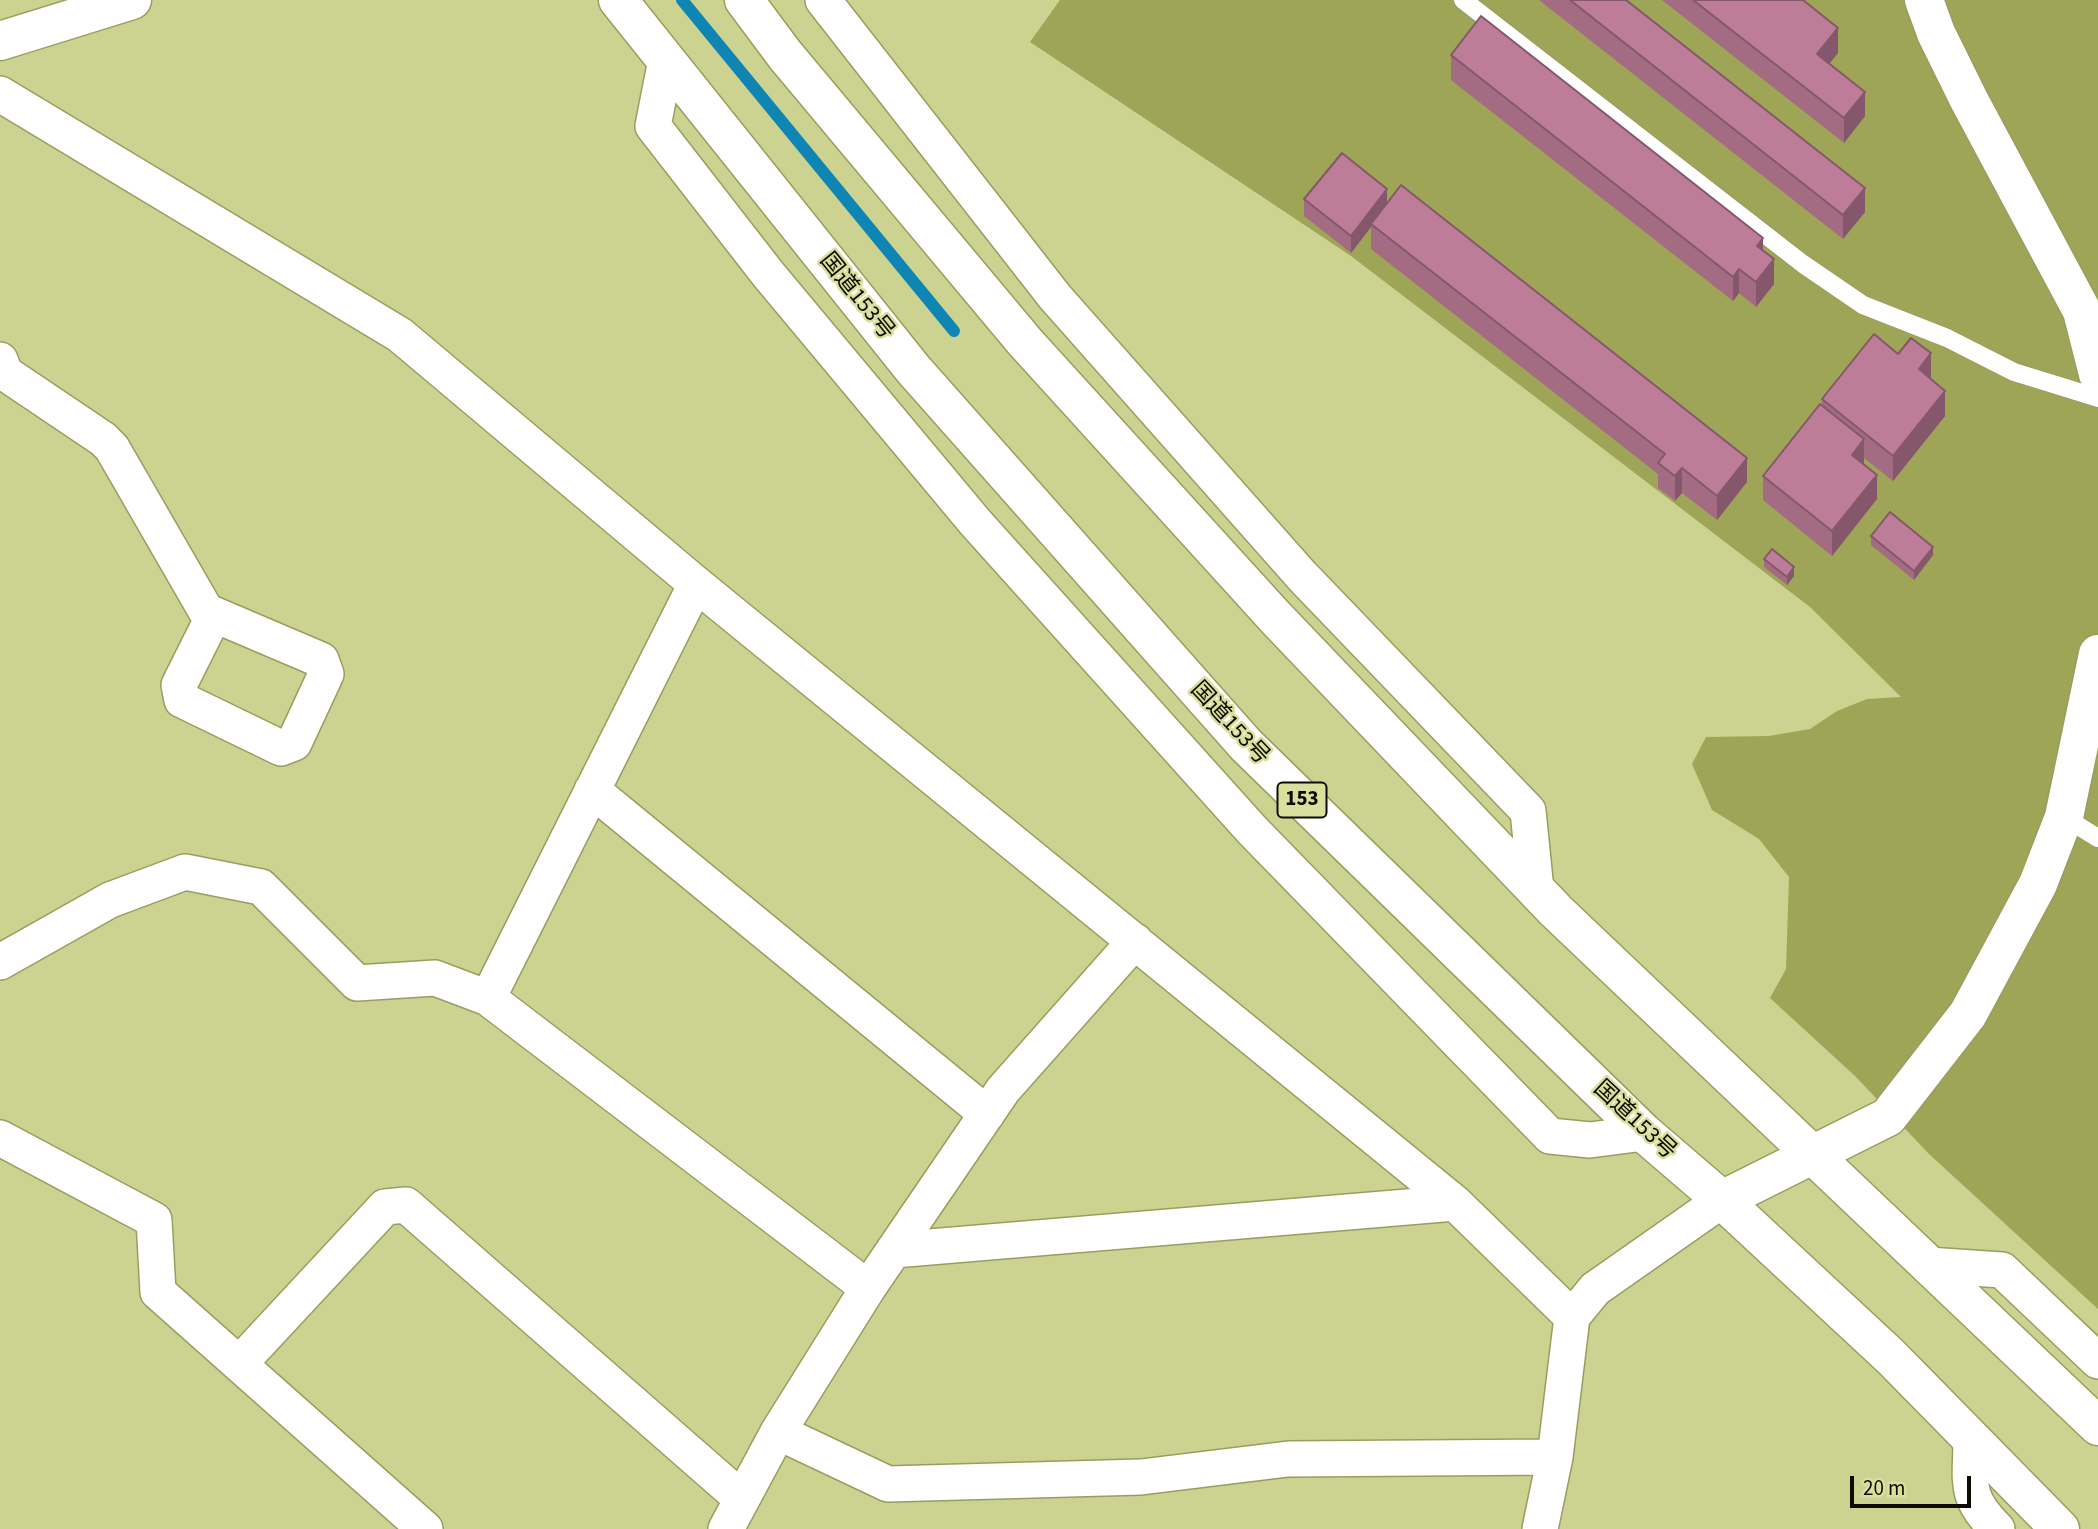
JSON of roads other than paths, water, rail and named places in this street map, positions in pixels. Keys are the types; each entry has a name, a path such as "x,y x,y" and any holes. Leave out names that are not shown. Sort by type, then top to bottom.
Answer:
{"main road":[{"path":"0,41 132,0"},
{"name":"国道153号","path":"618,0 913,369 1245,745 1644,1133 1722,1200 1891,1357 2060,1529"},
{"path":"744,0 785,55 1026,342 1275,617 1536,890 2098,1426"},
{"path":"1924,0 1936,33 1969,100 2082,311 2098,374"},
{"path":"1722,1200 1888,1117 1968,1014 2038,884 2064,817 2098,654"}],"street":[{"path":"823,0 1055,297 1302,576 1528,810 1536,890"},
{"path":"666,60 653,126 768,274 975,522 1243,819 1550,1136 1590,1140 1644,1133"},
{"path":"0,94 400,335 696,584 1455,1203 1572,1317"},
{"path":"0,360 5,373 103,439 112,448 206,611 214,615"},
{"path":"1082,405 1126,376"},
{"path":"488,998 696,584"},
{"path":"593,790 987,1114"},
{"path":"0,962 110,900 185,872 261,887 357,983 435,978 488,998 868,1288"},
{"path":"726,1529 778,1432 868,1288 1003,1090 1135,941"},
{"path":"0,1138 154,1220 158,1292 425,1529"},
{"path":"1540,1529 1555,1457 1572,1317 1595,1289 1722,1200"},
{"path":"894,1250 1455,1203"},
{"path":"239,1364 385,1207 406,1205 742,1499"},
{"path":"1928,1265 2002,1270 2098,1361"},
{"path":"778,1432 888,1483 1141,1477 1288,1459 1555,1457"},
{"path":"1971,1438 1971,1496 1980,1513 1997,1529"}],"lane":[{"path":"1463,0 1792,256 1863,305 1947,338 2014,372 2098,398"},
{"path":"2064,817 2098,838"}],"waterway":[{"path":"682,0 954,331"}]}
